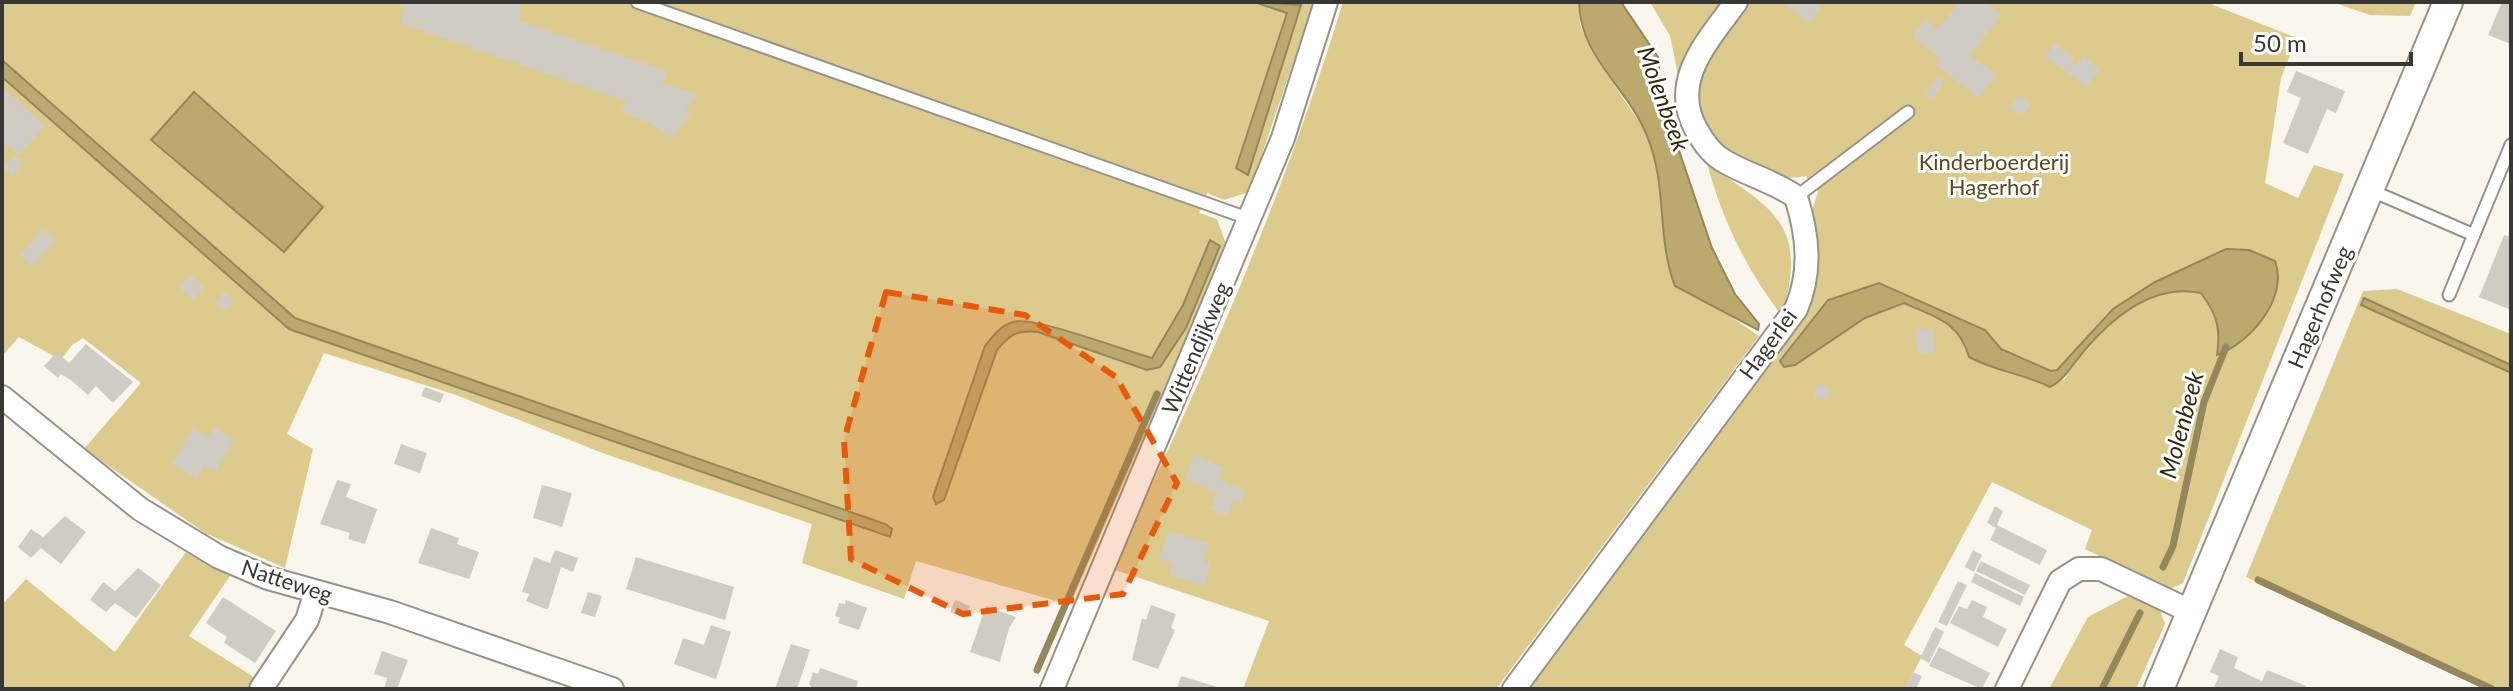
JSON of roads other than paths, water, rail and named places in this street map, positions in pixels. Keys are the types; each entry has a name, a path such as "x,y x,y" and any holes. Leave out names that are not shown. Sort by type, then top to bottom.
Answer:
{"street":[{"name":"Wittendijkweg","path":"1052,689 1283,138 1326,2"},
{"path":"1736,2 1687,76 1685,98 1693,123 1705,145 1722,161 1779,185 1796,197"},
{"name":"Hagerhofweg","path":"2159,689 2194,613 2448,2"},
{"name":"Hagerlei","path":"1514,689 1796,309 1807,284 1806,245 1796,197"},
{"name":"Natteweg","path":"2,397 140,509 219,557 268,578 390,612 612,689"},
{"path":"2007,689 2060,581 2079,569 2101,569 2194,613"},
{"path":"261,689 307,620 316,592"}],"lane":[{"path":"637,2 1250,219"},
{"path":"1796,197 1908,112"},
{"path":"2449,295 2511,145"},
{"path":"2369,189 2474,235"}],"waterway":[{"name":"Molenbeek","path":"2163,567 2173,546 2204,402 2226,347"},
{"path":"1037,670 1157,394"},
{"path":"2258,580 2492,689"},
{"name":"Molenbeek","path":"2102,689 2140,613"}],"park label":[{"name":"Kinderboerderij Hagerhof","path":"1994,174"}]}
